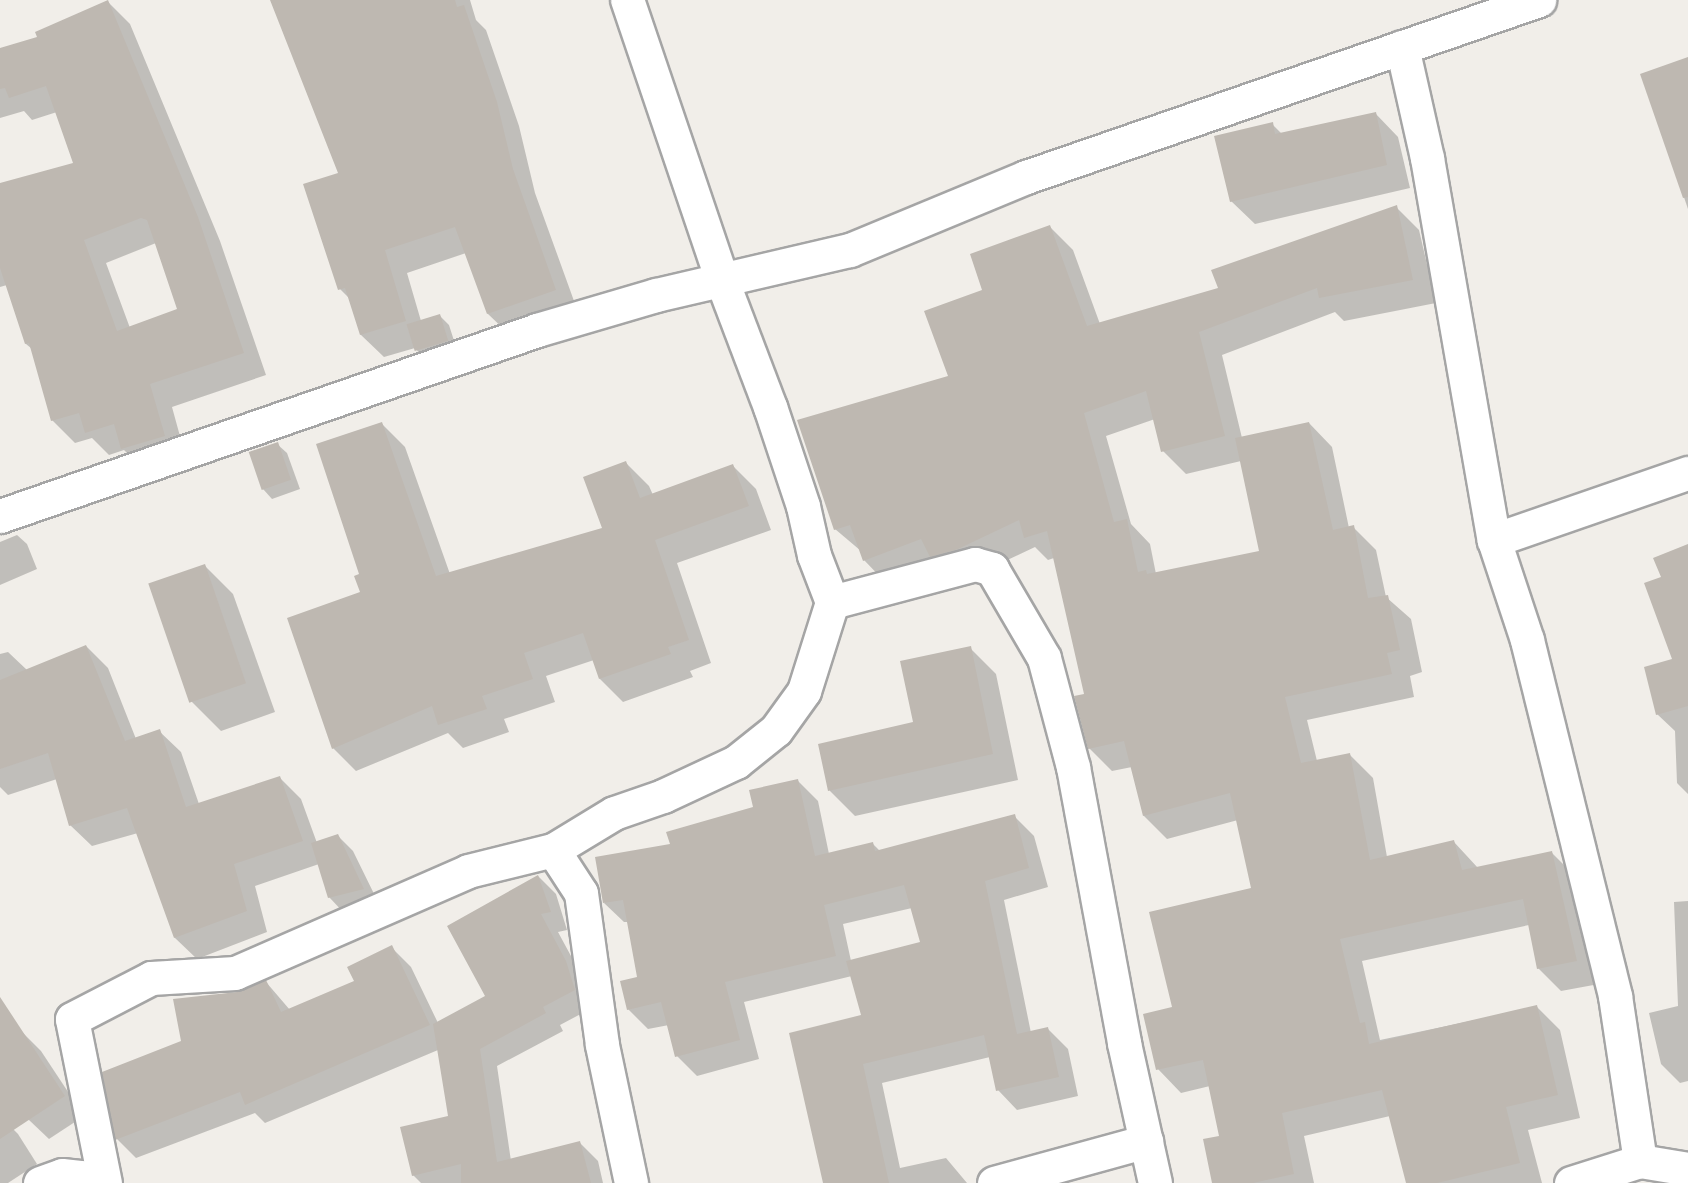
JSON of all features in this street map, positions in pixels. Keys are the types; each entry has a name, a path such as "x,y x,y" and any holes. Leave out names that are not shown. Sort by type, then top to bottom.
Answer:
{"street":[{"path":"105,1183 72,1019 151,978 236,973 468,871 553,850 614,813 663,796 736,762 776,730 804,691 832,602 814,555 803,506 770,407 723,283 627,0"},
{"path":"0,516 537,330 656,295 723,283 850,250 1026,177 1539,0"},
{"path":"1402,47 1427,158 1494,540 1527,640 1616,996 1640,1161"},
{"path":"1494,540 1688,473"},
{"path":"832,602 975,564 992,569 1044,658 1073,767 1155,1183"},
{"path":"553,850 582,893 602,1045 631,1183"},
{"path":"994,1183 1146,1141"},
{"path":"1572,1183 1640,1161 1688,1169"},
{"path":"40,1183 62,1174 80,1177 85,1183"}],"building":[{"path":"108,0 198,217 244,353 150,384 165,436 121,449 114,424 85,433 79,413 51,421 29,343 25,344 0,268 0,183 73,163 46,86 9,98 5,88 0,89 0,48 37,37 35,32","holes":["141,218 147,220 177,309 117,331 84,240"]},
{"path":"270,0 455,0 457,7 464,5 497,102 513,169 556,290 487,314 455,227 385,250 406,321 360,335 345,288 338,290 303,184 338,173"},
{"path":"1688,57 1688,197 1683,198 1640,74"},
{"path":"1376,112 1387,165 1230,202 1214,136 1273,122 1275,134"},
{"path":"1397,205 1413,280 1319,298 1317,288 1199,332 1225,436 1161,452 1146,391 1084,413 1114,522 1127,519 1138,572 1146,570 1147,574 1259,551 1235,438 1309,422 1333,530 1354,525 1368,598 1388,595 1400,650 1387,653 1392,674 1285,697 1301,763 1350,753 1370,860 1454,840 1462,870 1552,851 1577,961 1537,969 1523,899 1340,939 1360,1023 1365,1022 1369,1044 1537,1005 1558,1095 1506,1107 1520,1163 1437,1183 1406,1183 1382,1090 1282,1113 1294,1174 1253,1183 1212,1183 1203,1139 1219,1136 1203,1060 1156,1070 1143,1014 1172,1007 1149,912 1251,888 1230,793 1143,816 1124,741 1088,749 1074,696 1084,694 1047,531 1024,538 1019,520 958,549 930,557 921,539 863,561 850,525 834,530 797,420 948,376 924,311 982,290 970,254 1050,225 1087,326 1218,288 1211,270"},
{"path":"440,314 448,341 415,351 407,324"},
{"path":"382,422 436,576 602,528 583,477 626,461 640,498 733,464 749,506 655,540 689,640 668,647 671,654 599,679 583,633 524,653 533,679 482,696 487,709 438,725 432,706 332,749 287,618 360,592 354,576 359,574 316,444"},
{"path":"278,442 291,480 262,490 249,452"},
{"path":"1688,544 1688,706 1656,715 1644,667 1672,659 1644,583 1661,577 1653,558"},
{"path":"205,564 246,683 189,703 148,584"},
{"path":"86,645 125,741 160,729 186,807 280,776 303,841 234,864 247,911 174,938 127,808 69,826 48,753 0,769 0,680"},
{"path":"971,646 993,754 828,791 818,744 913,722 900,661"},
{"path":"798,779 815,856 873,842 875,851 1015,814 1029,868 985,881 1017,1034 1048,1027 1059,1077 996,1091 984,1035 863,1064 889,1183 823,1183 789,1033 861,1015 846,961 920,942 904,885 824,905 836,956 725,982 740,1040 675,1057 661,1002 627,1010 620,981 637,977 623,900 603,903 595,857 670,844 666,832 753,807 749,790"},
{"path":"338,834 364,889 328,898 311,843"},
{"path":"538,875 551,912 541,914 566,961 575,990 543,1007 546,1013 480,1049 497,1162 580,1141 591,1183 461,1183 461,1164 412,1176 400,1127 448,1116 433,1024 485,996 447,926"},
{"path":"392,945 430,1025 245,1105 240,1092 115,1140 102,1072 181,1041 173,999 237,992 266,980 281,1012 354,981 347,967"},
{"path":"0,997 65,1096 0,1139"}]}
